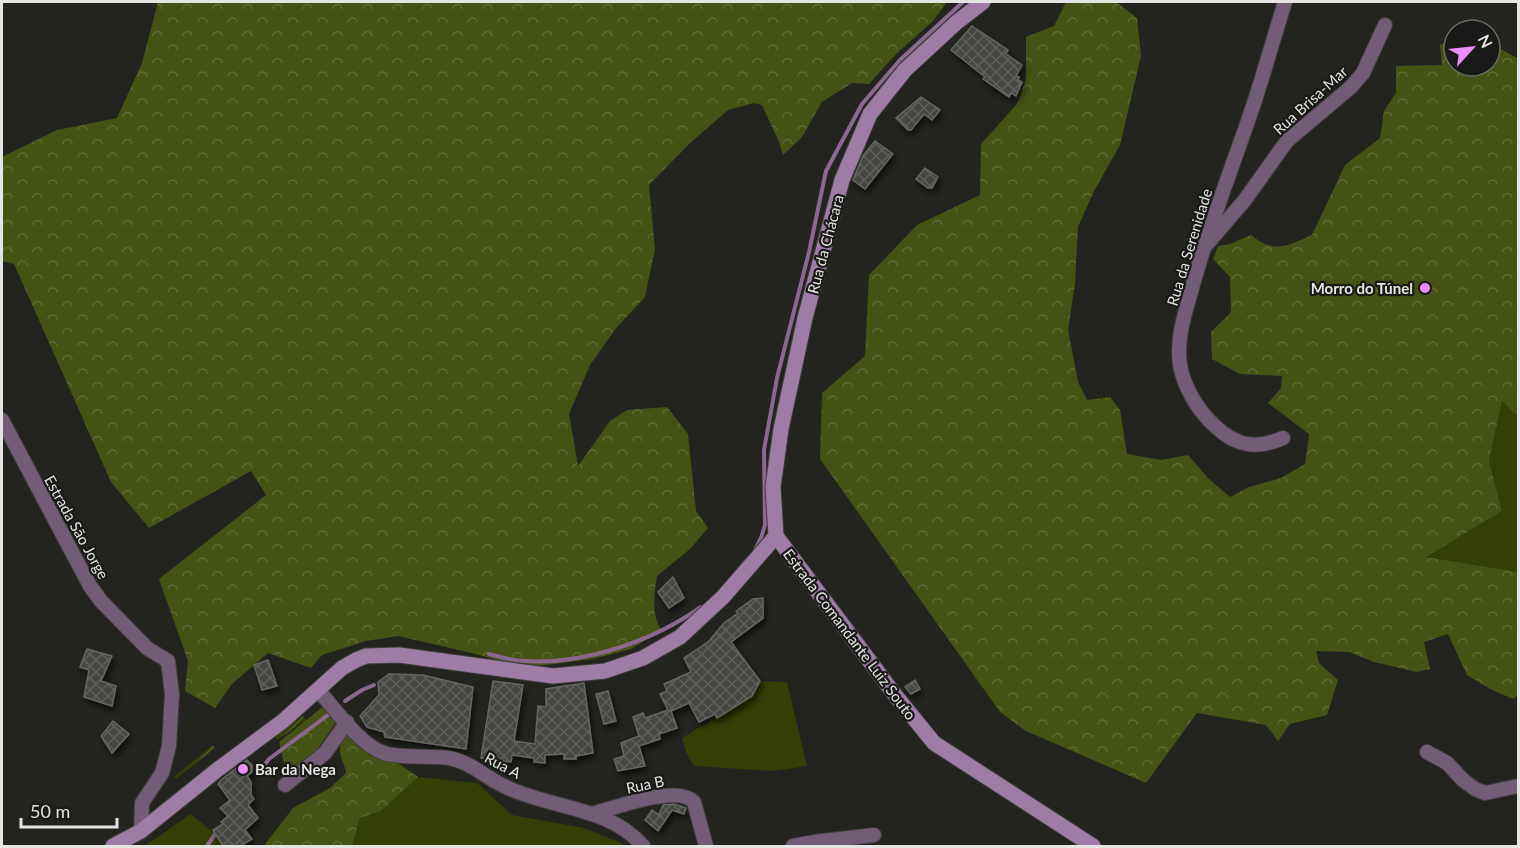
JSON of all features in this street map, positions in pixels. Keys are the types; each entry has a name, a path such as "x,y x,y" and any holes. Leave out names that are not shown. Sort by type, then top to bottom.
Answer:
{"street":[{"name":"Rua da Chácara","path":"776,536 774,487 781,429 805,318 842,180 870,114 898,79 957,22 983,2"},
{"name":"Rua da Serenidade","path":"1283,438 1269,444 1255,446 1221,431 1204,416 1180,366 1180,340 1202,250 1250,113 1285,2"},
{"name":"Rua Brisa-Mar","path":"1202,250 1244,201 1287,141 1351,87 1364,72 1385,25"},
{"name":"Estrada São Jorge","path":"2,420 90,586 101,601 147,648 168,661 172,694 166,762 162,773 142,803 141,831"},
{"name":"Estrada Comandante Luiz Souto","path":"113,846 141,831 283,721 342,668 366,656 399,655 553,676 605,671 663,648 693,626 723,597 776,536 895,695 934,743 1093,846"},
{"name":"Rua A","path":"318,690 370,745 384,753 450,759 466,764 506,787 592,814 622,827 644,846"},
{"path":"285,785 325,753 347,722"},
{"path":"1427,752 1447,763 1463,780 1485,793 1518,786"},
{"name":"Rua B","path":"592,814 674,794 684,795 694,802 706,846"},
{"path":"793,846 874,835"}],"green space":[{"path":"158,2 947,2 933,21 896,54 869,84 852,83 822,102 802,137 783,155 762,105 754,103 728,110 689,144 649,185 655,249 645,297 617,327 590,365 569,414 578,466 610,421 627,410 667,407 688,434 696,511 708,528 690,549 657,576 654,597 655,612 662,630 631,649 593,659 523,667 398,636 366,641 322,655 311,668 268,653 232,684 215,708 185,691 188,661 159,579 266,495 251,471 149,528 111,482 14,264 2,261 2,157 57,130 117,118 142,63"},
{"path":"1066,2 1116,2 1137,18 1141,56 1120,145 1094,191 1078,227 1075,284 1068,330 1078,382 1087,400 1110,397 1120,410 1127,454 1161,460 1188,455 1209,479 1230,497 1249,487 1281,478 1305,464 1309,434 1268,403 1281,388 1282,376 1240,374 1212,359 1211,332 1231,312 1230,277 1213,259 1218,246 1230,244 1251,235 1267,245 1281,246 1312,235 1345,165 1380,138 1384,111 1396,93 1396,66 1442,65 1442,78 1502,78 1502,50 1517,58 1518,56 1518,417 1502,401 1489,461 1502,511 1426,557 1518,572 1518,695 1513,699 1467,675 1448,634 1424,642 1430,669 1417,672 1374,662 1349,652 1316,651 1319,663 1338,680 1327,715 1290,724 1278,741 1266,725 1197,713 1146,783 1026,731 1000,712 820,459 822,393 865,356 869,275 917,225 980,195 981,144 1017,104 1026,79 1026,37 1054,26"},
{"path":"1502,401 1518,417 1518,572 1425,557 1502,511 1489,461"},
{"path":"760,681 787,682 807,766 774,771 694,766 686,752 682,738 752,696"},
{"path":"325,705 338,719 317,750 287,776 279,742"},
{"path":"303,716 306,720 277,740 274,736"},
{"path":"346,727 418,777 381,811 360,818 352,846 265,846 293,808 330,788 346,773 340,750"},
{"path":"213,745 215,748 176,779 174,777"},
{"path":"418,777 477,783 512,815 584,828 621,843 623,846 352,846 360,818 381,811"},
{"path":"191,814 229,846 145,846 146,845"}],"building":[{"path":"972,26 1008,50 1006,54 1022,65 1016,76 1022,82 1016,96 1011,93 1009,97 983,79 985,77 951,50"},
{"path":"921,97 940,110 932,120 924,114 911,130 908,130 896,118"},
{"path":"875,141 893,154 865,189 853,180 863,156"},
{"path":"925,168 938,177 932,188 928,188 916,179"},
{"path":"673,577 684,598 669,608 658,592"},
{"path":"763,598 763,618 731,642 760,681 752,696 717,718 715,714 699,722 689,703 671,711 677,728 659,734 660,739 639,746 645,766 618,771 614,759 624,756 621,743 639,736 633,717 643,713 645,718 668,710 660,694 667,691 664,684 691,672 684,658 708,642 724,623 738,613 736,611 753,599"},
{"path":"87,649 112,656 101,681 116,686 112,706 84,697 89,670 80,667"},
{"path":"268,660 277,686 262,690 254,665"},
{"path":"389,674 423,675 473,687 466,749 385,737 384,732 367,727 360,716 379,695 378,682"},
{"path":"915,680 920,689 911,694 905,687"},
{"path":"493,681 523,685 514,741 535,744 538,706 546,707 546,689 584,683 593,753 576,756 576,759 564,759 564,754 545,755 545,763 534,762 534,758 512,755 511,762 481,758"},
{"path":"608,691 616,721 604,724 596,694"},
{"path":"113,721 129,734 112,753 101,736"},
{"path":"247,760 252,765 252,772 247,776 251,782 251,795 254,799 248,805 258,818 245,830 252,839 240,846 223,846 213,830 223,824 221,822 228,816 220,808 230,800 218,784"},
{"path":"674,804 686,808 684,814 672,810 658,831 645,820 652,810 659,815 663,805"}],"waterway":[{"path":"755,550 765,525 764,450 777,378 809,252 826,171 862,104 900,60 963,2"},
{"path":"489,654 507,659 548,661 594,655 640,640 701,607"},
{"path":"345,701 374,685"},
{"path":"258,773 269,759 332,712"},
{"path":"207,846 218,830"}],"place":[{"name":"Morro do Túnel","path":"1425,288"},
{"name":"Bar da Nega","path":"243,769"}]}
